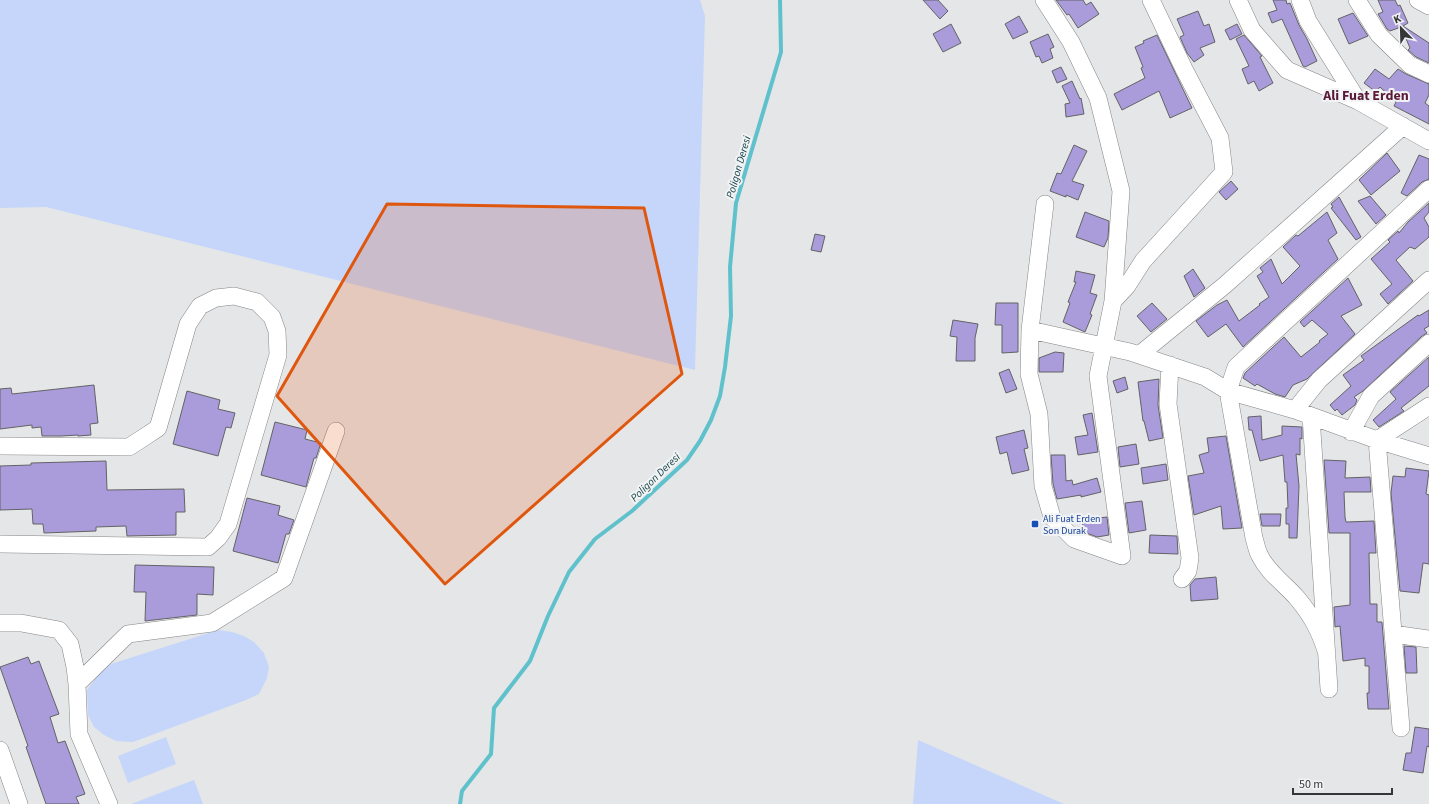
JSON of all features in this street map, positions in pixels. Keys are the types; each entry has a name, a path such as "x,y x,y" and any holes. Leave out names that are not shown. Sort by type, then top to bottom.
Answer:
{"street":[{"path":"1044,0 1071,42 1098,98 1121,191 1113,301 1098,376 1122,556 1074,539 1052,518 1043,486 1039,414 1029,374 1030,330 1045,204"},
{"path":"1113,301 1128,286 1143,261 1224,172 1220,138 1184,69 1151,0"},
{"path":"1238,0 1252,30 1287,70 1358,101 1429,141"},
{"path":"1300,0 1308,21 1358,101"},
{"path":"1357,0 1379,35 1410,65 1429,74"},
{"path":"1139,355 1225,285 1403,126"},
{"path":"1327,654 1320,632 1312,619 1297,598 1267,568 1259,555 1254,538 1228,391 1236,367 1429,189"},
{"path":"1295,410 1319,380 1429,280"},
{"path":"0,446 129,447 158,428 188,324 200,306 216,298 234,296 257,302 272,317 277,331 278,355 228,524 218,538 208,546 0,544"},
{"path":"1030,330 1139,355 1205,377 1228,391 1295,410 1351,432 1429,456"},
{"path":"1351,432 1371,396 1429,343"},
{"path":"1170,366 1168,404 1190,558 1188,571 1182,579"},
{"path":"1376,440 1429,406"},
{"path":"1311,416 1329,689"},
{"path":"77,684 128,634 212,623 284,578 336,432"},
{"path":"1376,440 1401,728"},
{"path":"0,624 21,623 59,630 70,644 77,684 79,734 109,804"},
{"path":"1393,634 1429,639"},
{"path":"0,750 19,804"}],"highlighted area":[{"path":"387,204 644,208 682,374 445,584 277,396"}],"shaded area":[{"path":"0,0 700,0 705,16 695,370 46,207 0,208"},
{"path":"218,630 244,636 254,642 264,653 269,667 267,678 259,694 133,742 116,741 104,735 94,727 88,715 87,690 100,672 111,664"},
{"path":"166,737 176,764 128,783 118,756"},
{"path":"918,740 1064,804 913,804"},
{"path":"194,780 203,804 131,804"}],"building":[{"path":"923,0 938,0 948,11 940,19"},
{"path":"1056,0 1083,0 1086,5 1091,2 1099,14 1078,28 1069,14 1067,15"},
{"path":"1273,0 1286,0 1287,4 1290,3 1317,61 1305,67 1303,66 1282,19 1272,23 1268,13 1277,10"},
{"path":"1378,0 1395,0 1398,6 1400,5 1408,23 1403,26 1429,43 1429,63 1416,57 1408,50 1410,48 1401,27 1390,31 1387,29 1378,14 1383,12"},
{"path":"1198,11 1204,26 1209,24 1215,42 1200,48 1204,55 1194,62 1187,53 1180,37 1184,35 1177,19"},
{"path":"1353,13 1368,36 1349,44 1338,19"},
{"path":"1019,16 1028,32 1013,39 1005,24"},
{"path":"951,24 961,43 943,52 933,34"},
{"path":"1237,24 1242,34 1230,40 1225,30"},
{"path":"1048,34 1054,47 1050,49 1053,58 1042,63 1039,56 1036,57 1030,42"},
{"path":"1157,35 1192,108 1170,118 1159,91 1122,110 1114,94 1145,78 1141,68 1143,67 1135,47 1144,43 1143,41"},
{"path":"1244,35 1262,56 1260,57 1273,83 1259,91 1254,81 1248,84 1242,69 1249,66 1236,39"},
{"path":"1061,67 1067,79 1057,83 1052,71"},
{"path":"1375,69 1389,79 1398,69 1429,84 1429,95 1425,103 1429,106 1429,124 1394,106 1396,102 1380,87 1376,92 1364,83"},
{"path":"1072,81 1080,99 1081,98 1084,114 1066,117 1065,104 1070,103 1062,86"},
{"path":"1074,145 1087,151 1072,181 1084,185 1078,200 1050,191 1057,173 1061,174"},
{"path":"1387,153 1400,171 1371,195 1359,180"},
{"path":"1419,155 1429,159 1429,179 1422,182 1407,196 1401,193"},
{"path":"1231,181 1238,189 1226,200 1219,192"},
{"path":"1370,196 1386,215 1376,224 1358,201"},
{"path":"1339,197 1361,237 1356,240 1331,208 1333,207 1331,204"},
{"path":"1429,203 1429,212 1424,218 1429,227 1429,237 1415,249 1410,247 1396,260 1413,281 1388,304 1380,294 1392,284 1371,259 1390,242 1388,240 1398,231 1399,233 1408,222"},
{"path":"1085,212 1109,221 1108,238 1104,247 1076,237"},
{"path":"1327,212 1337,233 1328,240 1338,259 1243,347 1226,324 1208,337 1196,321 1217,305 1227,300 1239,321 1260,305 1259,304 1269,297 1257,276 1263,272 1260,268 1271,259 1282,284 1300,266 1283,247 1296,235 1298,236"},
{"path":"815,234 825,236 821,252 811,250"},
{"path":"1193,269 1205,288 1194,297 1184,276"},
{"path":"1076,271 1095,275 1090,293 1097,295 1090,314 1092,315 1085,332 1063,322 1070,303 1068,302 1076,282 1074,282"},
{"path":"1348,278 1362,305 1341,316 1355,334 1307,379 1293,385 1285,397 1275,394 1257,384 1255,386 1243,378 1245,373 1284,337 1301,357 1320,342 1319,341 1328,334 1312,320 1304,327 1300,322"},
{"path":"996,303 1018,303 1018,352 1002,353 1002,325 995,325"},
{"path":"1152,303 1167,319 1151,332 1137,316"},
{"path":"1429,310 1429,326 1424,329 1427,333 1363,391 1354,397 1357,400 1355,405 1342,415 1337,409 1335,411 1330,405 1351,386 1343,375 1364,360 1361,356 1418,315 1419,316"},
{"path":"953,320 978,324 975,338 975,361 956,361 957,337 950,336"},
{"path":"1055,352 1064,353 1063,372 1039,372 1039,358"},
{"path":"1429,357 1429,386 1401,408 1404,411 1379,427 1373,420 1396,399 1390,392"},
{"path":"1009,369 1017,389 1006,393 999,373"},
{"path":"1125,377 1128,389 1117,393 1113,381"},
{"path":"1159,379 1158,405 1163,438 1149,441 1143,421 1138,382"},
{"path":"94,385 98,423 90,424 91,435 42,436 41,427 32,428 32,425 0,429 0,389 11,388 12,394"},
{"path":"187,391 220,400 218,409 235,413 231,428 226,427 218,456 173,444"},
{"path":"1092,413 1098,452 1078,455 1075,437 1088,435 1083,415"},
{"path":"1261,416 1262,440 1282,435 1282,426 1302,427 1302,439 1300,438 1300,455 1296,454 1299,486 1297,538 1289,538 1289,524 1286,524 1286,508 1288,508 1287,482 1285,482 1283,455 1260,461 1252,430 1249,430 1248,417"},
{"path":"275,422 307,430 305,439 321,443 316,458 314,458 306,487 261,475"},
{"path":"1024,430 1028,448 1024,449 1029,470 1012,474 1007,452 1000,454 996,437"},
{"path":"1226,436 1242,528 1223,529 1221,506 1194,515 1188,476 1204,473 1199,455 1209,452 1207,438"},
{"path":"1136,444 1139,464 1120,467 1118,447"},
{"path":"1051,455 1065,455 1066,481 1072,480 1073,485 1097,478 1101,492 1081,497 1081,495 1057,499 1053,484"},
{"path":"1324,460 1346,461 1345,478 1370,477 1371,492 1344,492 1345,517 1346,522 1374,521 1376,553 1369,553 1370,604 1377,604 1377,622 1382,622 1389,709 1368,709 1367,693 1369,693 1369,666 1365,666 1365,658 1343,661 1340,626 1335,627 1334,607 1350,605 1350,533 1329,533"},
{"path":"106,461 107,490 184,489 185,512 176,512 176,535 127,536 126,526 96,527 96,531 44,533 43,524 33,524 32,509 0,510 0,466 31,465 31,463"},
{"path":"1166,464 1168,480 1143,484 1141,468"},
{"path":"1406,468 1429,471 1426,494 1429,495 1429,564 1423,563 1419,593 1400,591 1391,493 1393,476 1405,477"},
{"path":"247,498 280,506 278,515 294,520 289,534 286,534 278,563 233,551"},
{"path":"1142,501 1146,530 1129,533 1125,503"},
{"path":"1260,514 1281,514 1280,526 1262,526"},
{"path":"1107,517 1109,535 1097,537 1084,532 1082,520"},
{"path":"1150,535 1177,536 1178,554 1149,553"},
{"path":"135,565 214,567 213,595 197,594 197,615 145,621 146,592 134,592"},
{"path":"1216,577 1218,599 1191,601 1190,585 1195,579"},
{"path":"1404,646 1416,647 1417,673 1406,673"},
{"path":"28,657 31,664 39,661 59,714 50,717 58,743 65,741 85,794 76,797 79,804 46,804 26,747 28,746 0,667"},
{"path":"1415,727 1429,729 1429,747 1427,746 1423,773 1403,770 1406,753 1411,753"}],"waterway":[{"name":"Poligon Deresi","path":"460,804 462,791 491,754 494,708 530,661 548,616 569,572 595,539 632,511 687,460 700,441 711,420 720,396 731,316 730,267 736,203 781,52 780,0"}],"place":[{"name":"Ali Fuat Erden Son Durak","path":"1035,524"}],"district":[{"name":"Ali Fuat Erden","path":"1366,95"}]}
